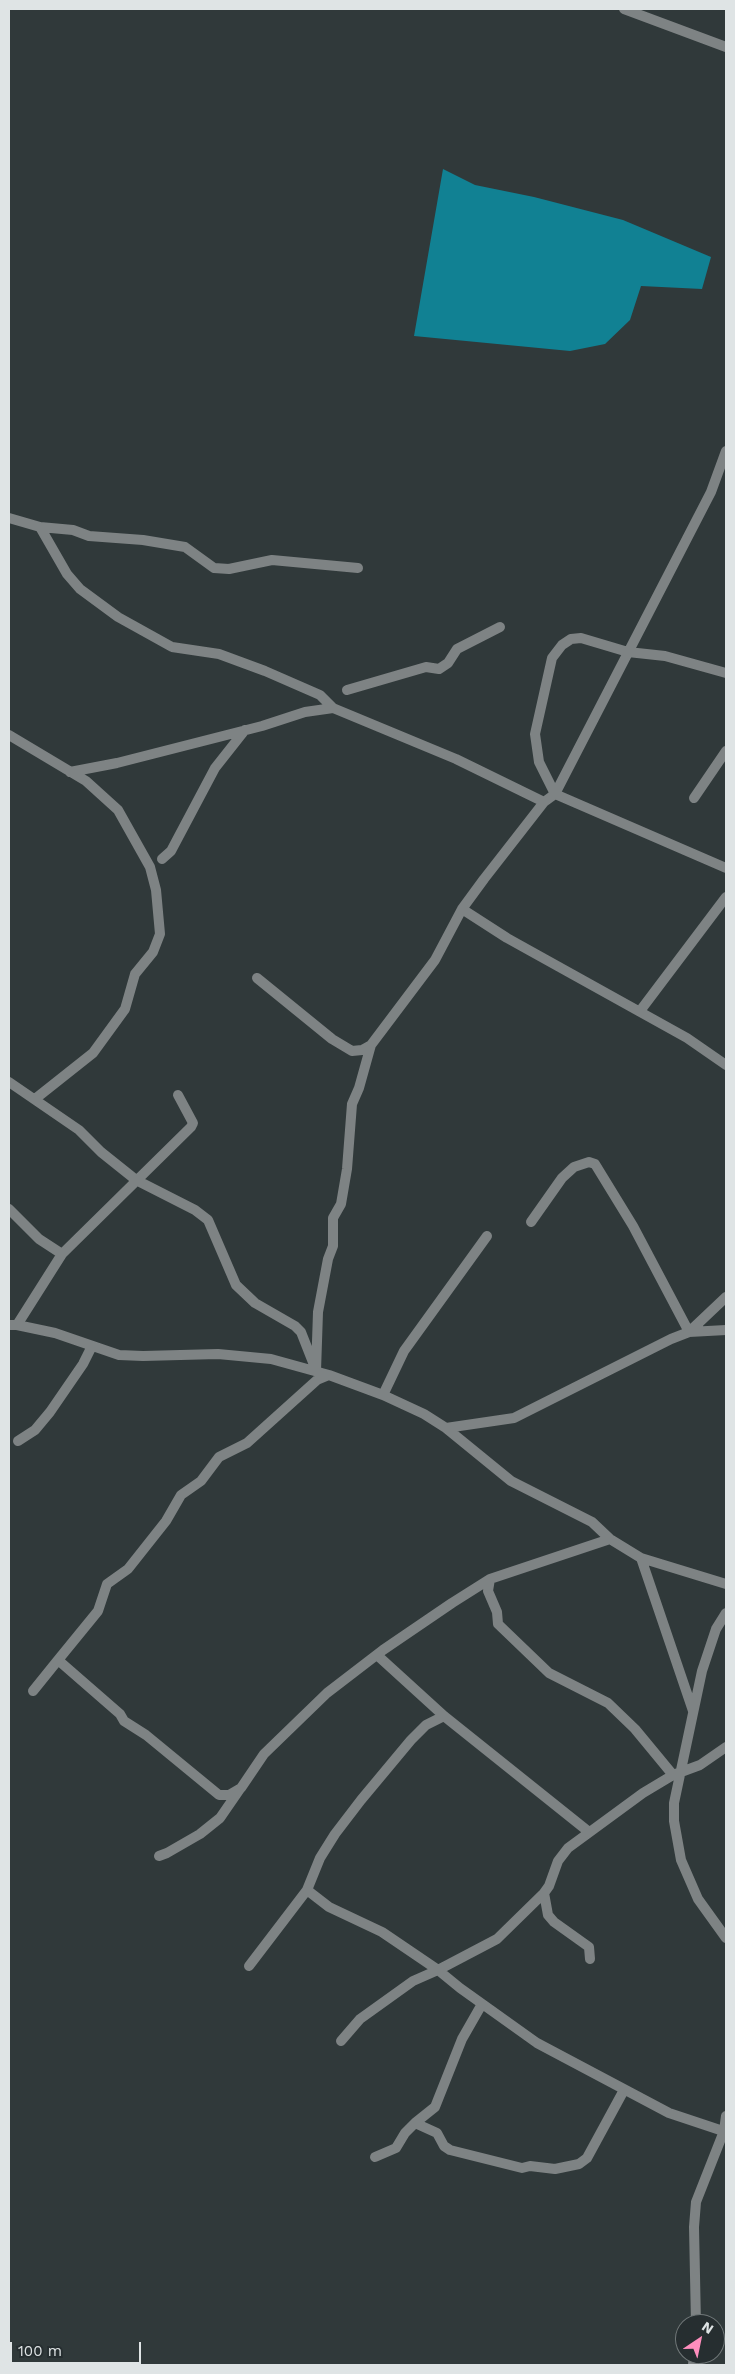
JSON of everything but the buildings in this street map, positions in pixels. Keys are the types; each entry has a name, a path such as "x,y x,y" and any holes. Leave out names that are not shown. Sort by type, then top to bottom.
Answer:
{"street":[{"path":"624,9 726,47"},
{"path":"316,1371 318,1312 328,1259 333,1246 333,1218 341,1204 347,1169 352,1104 359,1088 371,1045 435,960 462,909 544,802 555,794 711,492 726,451"},
{"path":"9,518 40,527 73,530 89,536 143,540 185,547 214,568 229,569 272,560 358,568"},
{"path":"40,527 67,574 80,589 131,625 172,647 219,654 257,667 320,695 333,708 456,760 544,802"},
{"path":"347,690 426,667 439,669 448,664 457,649 500,627"},
{"path":"726,673 666,656 628,652 581,638 571,639 562,645 552,658 535,734 539,762 555,794 726,868"},
{"path":"70,772 118,763 305,712 333,708"},
{"path":"162,859 171,851 215,768 244,730"},
{"path":"9,735 86,781 118,810 139,844 150,867 156,890 160,934 153,952 134,974 125,1010 93,1053 35,1099"},
{"path":"694,798 726,751"},
{"path":"640,1011 726,897"},
{"path":"462,909 507,938 640,1011 726,1065"},
{"path":"257,978 332,1039 352,1051 362,1050 371,1045"},
{"path":"11,1088 35,1099 79,1130 101,1152 136,1180 195,1210 208,1220 236,1285 255,1303 295,1326 301,1332 316,1371"},
{"path":"178,1095 193,1123 191,1127 62,1254 13,1325 55,1333 92,1346 127,1355 218,1354 271,1359 329,1375 383,1395 424,1414 446,1428 511,1481 592,1522 610,1539 641,1558 726,1584"},
{"path":"530,1222 562,1178 574,1167 583,1163 595,1164 633,1226 688,1332"},
{"path":"9,1209 39,1239 62,1254"},
{"path":"383,1395 404,1351 487,1236"},
{"path":"446,1428 514,1418 639,1354 688,1332 726,1297"},
{"path":"688,1332 726,1330"},
{"path":"18,1441 35,1430 50,1412 83,1364 92,1346"},
{"path":"33,1691 98,1611 107,1584 128,1569 166,1521 181,1495 201,1481 219,1457 247,1444 317,1380 329,1375"},
{"path":"159,1856 200,1834 220,1818 264,1754 328,1693 377,1655 490,1579 610,1539"},
{"path":"641,1558 693,1712"},
{"path":"490,1579 488,1591 497,1612 498,1624 549,1673 608,1703 677,1773"},
{"path":"726,1613 716,1629 708,1651 677,1773 674,1803 674,1821 681,1860 698,1899 726,1938"},
{"path":"377,1655 444,1716 589,1832"},
{"path":"58,1660 120,1714 124,1720 146,1735 219,1795 229,1795 240,1788"},
{"path":"249,1966 307,1890 320,1858 335,1834 361,1800 411,1740 426,1726 444,1716"},
{"path":"341,2041 360,2019 413,1981 438,1970 497,1938 544,1893 549,1886 558,1861 568,1848 677,1773 700,1766 726,1746"},
{"path":"307,1890 329,1907 382,1932 438,1970 482,2004 538,2043 669,2113 725,2132"},
{"path":"544,1893 548,1915 554,1922 589,1947 590,1959"},
{"path":"375,2157 396,2148 405,2133 435,2108 462,2039 482,2004"},
{"path":"415,2123 437,2134 444,2146 450,2150 515,2167 530,2166 555,2169 570,2167 587,2158 624,2090"},
{"path":"696,2314 694,2255 696,2202 725,2132 726,2116"}],"water":[{"path":"443,169 475,185 534,197 623,220 711,257 702,289 641,286 630,320 605,344 570,351 414,336"}]}
